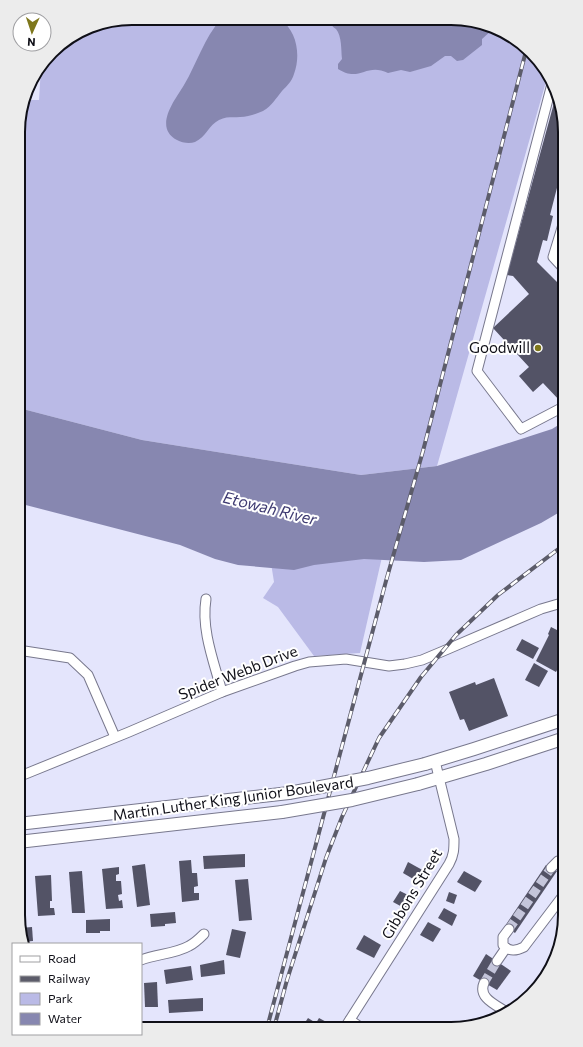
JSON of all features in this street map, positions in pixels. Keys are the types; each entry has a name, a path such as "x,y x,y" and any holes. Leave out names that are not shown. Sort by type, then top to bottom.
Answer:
{"main road":[{"name":"Martin Luther King Junior Boulevard","path":"25,823 289,792 368,778 474,749 558,721"},
{"name":"Martin Luther King Junior Boulevard","path":"25,841 282,812 352,800 439,778 558,740"}],"street":[{"path":"550,92 476,371 521,429 558,410"},
{"path":"558,241 553,257 558,262"},
{"path":"206,599 204,611 205,627 222,692"},
{"name":"Spider Webb Drive","path":"25,774 222,692 309,662 346,659 389,666 405,664 422,660 541,609 558,604"},
{"path":"25,651 70,658 88,675 115,737"},
{"name":"Gibbons Street","path":"350,1020 453,856 454,839 439,778 430,762"},
{"path":"551,868 558,861"},
{"path":"509,929 503,937 503,945 511,950 518,950 524,947 558,902"},
{"path":"142,960 177,951 190,946 204,934"},
{"path":"497,961 506,948"},
{"path":"484,983 482,987 487,1000 502,1009"}],"green space":[{"path":"451,25 472,27 486,31 499,36 522,51 532,61 546,82 437,466 361,475 142,440 25,410 25,132 26,118 30,100 39,100 40,76 61,51 78,39 91,33 118,26"},
{"path":"382,557 360,653 314,656 278,607 263,598 274,582 271,563"}],"water":[{"path":"287,25 294,37 296,44 297,59 294,74 292,79 282,91 263,111 246,116 222,119 216,122 199,140 188,143 181,142 170,135 166,121 168,113 189,77 205,42 215,26"},
{"path":"331,25 451,25 472,27 489,32 482,39 482,45 463,60 457,61 451,56 445,56 431,66 410,72 401,70 388,73 380,70 374,70 352,74 338,69 338,64 342,59 340,39 336,29"},
{"name":"Etowah River","path":"25,410 142,440 361,475 437,466 552,429 558,425 558,513 541,523 461,560 424,562 364,559 314,565 294,570 238,565 215,559 180,545 25,505"}],"building":[{"path":"554,104 558,132 558,184 550,215 553,216 547,241 543,240 537,262 558,283 558,399 543,383 533,392 519,376 529,367 493,328 529,294 513,276 507,275"},
{"path":"551,627 558,630 558,668 556,672 536,661 549,635 548,634"},
{"path":"522,639 539,648 533,659 516,650"},
{"path":"534,663 548,671 539,687 525,680"},
{"path":"494,678 508,716 469,731 464,719 460,720 449,692 475,682 476,685"},
{"path":"245,854 245,867 204,869 203,856"},
{"path":"191,860 192,873 197,873 198,886 194,887 194,893 199,893 199,900 182,902 179,861"},
{"path":"408,862 426,872 420,883 403,873"},
{"path":"145,864 150,905 137,907 132,866"},
{"path":"546,865 557,871 515,933 505,926"},
{"path":"119,867 119,874 116,875 116,881 121,881 122,894 118,895 119,901 122,900 123,908 106,909 102,869"},
{"path":"82,871 85,913 72,913 69,872"},
{"path":"464,871 482,881 475,892 457,882"},
{"path":"51,875 52,901 50,901 50,908 54,908 55,915 38,916 35,876"},
{"path":"248,879 252,920 239,921 235,880"},
{"path":"400,891 412,897 406,909 393,902"},
{"path":"449,892 457,895 454,904 446,901"},
{"path":"444,908 457,915 452,926 438,918"},
{"path":"175,912 176,923 165,924 165,926 151,927 150,914"},
{"path":"110,919 110,931 86,933 86,920"},
{"path":"428,922 441,929 433,942 420,935"},
{"path":"32,927 33,941 29,941 26,928"},
{"path":"232,929 246,932 240,958 226,955"},
{"path":"364,935 381,945 374,958 356,949"},
{"path":"486,954 511,971 497,990 473,976"},
{"path":"224,960 225,974 201,977 200,965"},
{"path":"191,966 193,980 166,984 164,970"},
{"path":"157,982 158,1007 145,1007 144,983"},
{"path":"203,998 203,1011 169,1013 168,1000"},
{"path":"308,1018 314,1022 305,1022"},
{"path":"319,1018 326,1022 317,1022"}],"tunnel":[{"path":"509,929 551,868"},
{"path":"484,983 497,961"}],"railway":[{"path":"269,1022 386,581 423,451 525,54"},
{"path":"276,1022 287,980 326,858 342,817 379,738 421,677 456,635 498,595 558,549"}],"place":[{"name":"Goodwill","path":"538,348"}]}
